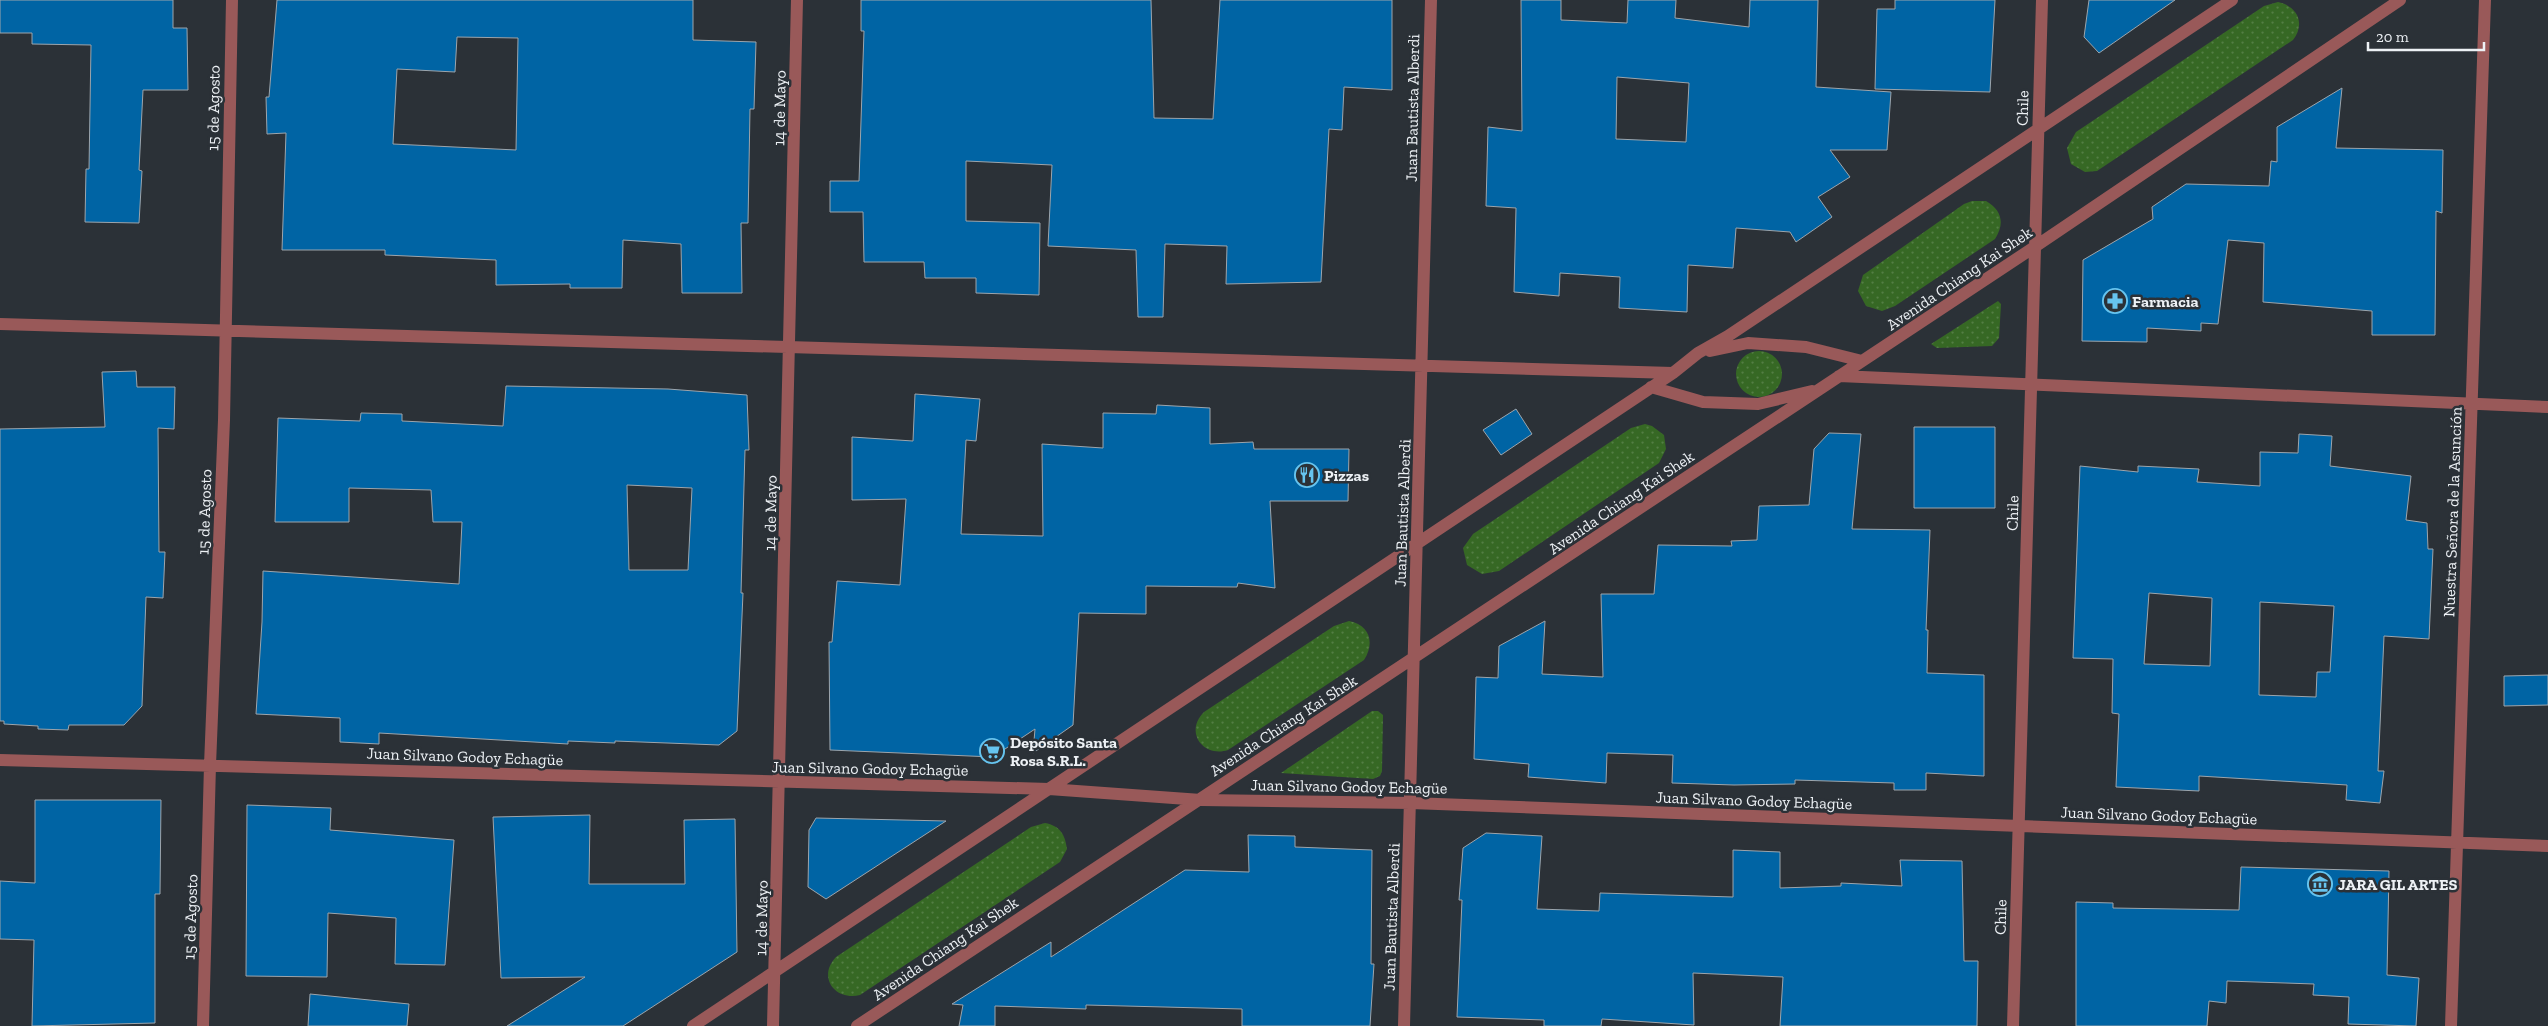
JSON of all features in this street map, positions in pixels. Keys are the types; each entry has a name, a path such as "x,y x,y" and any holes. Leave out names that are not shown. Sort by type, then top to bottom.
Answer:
{"street":[{"name":"15 de Agosto","path":"203,1026 210,765 224,420 224,331 232,0"},
{"name":"14 de Mayo","path":"774,1026 797,0"},
{"name":"Juan Bautista Alberdi","path":"1404,1026 1431,0"},
{"name":"Chile","path":"2014,1026 2042,0"},
{"path":"693,1026 1672,373 1698,353 1728,336 2232,0"},
{"name":"Avenida Chiang Kai Shek","path":"858,1026 2036,246 2400,0"},
{"name":"Nuestra Señora de la Asunción","path":"2451,1026 2485,0"},
{"path":"0,324 1672,373"},
{"path":"1698,353 1748,343 1806,347 1862,361"},
{"path":"1840,376 2548,407"},
{"path":"1651,387 1703,402 1758,404 1821,389"},
{"name":"Juan Silvano Godoy Echagüe","path":"0,760 1049,789 1201,800 1411,803 2548,846"}],"green space":[{"path":"2278,2 2290,7 2297,16 2299,27 2293,40 2097,171 2085,172 2071,164 2067,148 2076,132 2264,6"},
{"path":"1972,201 1986,201 1999,213 2001,223 1995,239 1895,306 1882,311 1866,306 1858,291 1863,275 1964,204"},
{"path":"1998,301 2001,304 1999,338 1992,346 1937,348 1931,344"},
{"path":"1755,351 1763,351 1772,355 1778,361 1782,374 1778,387 1772,393 1763,397 1755,397 1746,393 1740,387 1736,378 1736,370 1740,361 1746,355"},
{"path":"1645,424 1652,426 1664,435 1666,449 1659,463 1499,571 1482,574 1467,565 1463,548 1473,534 1631,428"},
{"path":"1349,621 1362,626 1370,641 1364,660 1228,750 1211,750 1199,742 1196,728 1198,720 1204,712 1334,626"},
{"path":"1372,711 1378,711 1383,715 1382,771 1380,776 1373,779 1281,773"},
{"path":"1045,823 1061,831 1065,839 1067,849 1060,862 860,995 851,996 843,994 836,991 832,986 828,972 836,957 1031,827"}],"building":[{"path":"0,0 173,0 173,28 187,28 188,90 143,90 139,170 142,171 139,223 85,222 86,169 89,169 91,45 32,44 32,33 0,33"},
{"path":"277,0 693,0 693,40 756,42 754,109 750,109 748,223 741,223 742,293 682,293 681,244 623,240 622,288 570,288 570,284 496,285 496,260 385,255 385,250 282,250 286,133 267,134 266,97 269,97","holes":["457,37 518,38 516,150 393,144 397,69 455,72"]},
{"path":"861,0 1151,0 1154,118 1213,119 1220,0 1392,0 1392,90 1344,87 1342,130 1329,129 1321,282 1226,284 1227,246 1165,244 1163,317 1138,317 1136,250 1048,246 1052,165 966,161 966,221 1040,223 1039,295 976,293 976,278 925,278 924,262 864,262 863,212 830,212 830,181 859,181 864,31 861,31"},
{"path":"1521,0 1561,0 1561,20 1627,23 1628,0 1676,0 1675,18 1749,27 1750,0 1818,0 1816,87 1891,92 1887,150 1830,150 1850,177 1818,197 1832,217 1796,242 1790,232 1736,228 1733,268 1688,265 1687,312 1619,308 1620,277 1560,273 1559,296 1514,292 1516,208 1486,206 1488,127 1522,131","holes":["1617,77 1689,83 1686,142 1616,139"]},
{"path":"1895,0 1995,0 1990,92 1875,89 1877,9 1895,9"},
{"path":"2089,0 2175,0 2099,53 2084,37"},
{"path":"2342,88 2336,148 2443,150 2442,213 2436,211 2435,335 2372,335 2372,311 2263,302 2264,243 2228,240 2218,324 2201,323 2201,331 2147,328 2147,342 2082,341 2083,260 2153,219 2152,207 2186,184 2269,186 2271,161 2277,162 2277,127"},
{"path":"136,371 137,387 175,387 174,429 158,428 159,552 165,552 163,598 146,597 142,706 124,725 69,725 68,730 38,729 38,726 4,724 4,721 0,721 0,429 105,427 102,372"},
{"path":"506,386 668,389 747,395 749,450 745,450 741,593 743,593 737,731 719,745 615,741 615,743 568,741 568,744 379,733 379,744 340,742 340,718 256,714 263,571 459,584 462,522 433,522 431,490 349,488 349,522 275,522 278,418 360,421 361,413 402,414 402,421 503,426","holes":["627,485 692,488 688,570 629,570"]},
{"path":"915,394 980,399 976,441 966,440 961,534 1043,536 1042,444 1103,448 1103,413 1156,414 1157,405 1210,408 1210,444 1253,442 1254,449 1349,449 1348,501 1270,501 1275,588 1238,583 1237,587 1146,586 1146,614 1079,613 1073,725 1033,753 1035,729 993,757 830,750 829,642 832,642 837,581 900,585 906,499 852,500 852,437 913,441"},
{"path":"1516,409 1532,434 1501,455 1483,430"},
{"path":"1914,427 1995,427 1995,508 1914,508"},
{"path":"1829,433 1861,434 1852,529 1930,530 1926,630 1928,630 1927,673 1984,675 1984,776 1926,773 1926,790 1894,790 1894,783 1795,780 1795,784 1672,783 1673,755 1607,753 1606,783 1528,777 1529,764 1474,759 1476,677 1498,678 1499,646 1545,621 1542,674 1603,677 1601,594 1654,594 1658,545 1732,546 1731,541 1757,540 1759,506 1809,505 1814,449"},
{"path":"2299,434 2332,436 2330,466 2411,476 2406,520 2427,523 2428,549 2433,549 2429,639 2384,636 2378,771 2384,771 2380,803 2346,800 2347,785 2199,776 2199,791 2116,787 2119,714 2112,713 2113,659 2073,658 2080,466 2138,472 2138,466 2199,469 2197,482 2260,486 2260,452 2298,453","holes":["2149,593 2212,598 2210,666 2144,664","2260,602 2334,606 2330,672 2317,672 2316,697 2259,695"]},
{"path":"2548,675 2548,705 2504,706 2504,676"},
{"path":"35,800 161,800 160,894 155,894 155,1023 32,1026 34,940 0,939 0,881 35,883"},
{"path":"247,805 331,808 330,830 454,840 445,965 395,964 396,918 328,913 327,977 246,976"},
{"path":"590,815 589,884 685,884 684,820 735,819 737,952 623,1026 507,1026 585,977 501,978 493,817"},
{"path":"816,818 946,821 826,899 808,887 809,830"},
{"path":"1486,833 1542,836 1537,909 1599,911 1600,893 1733,897 1733,850 1780,852 1780,888 1841,886 1841,883 1902,886 1900,860 1962,861 1964,961 1978,961 1977,1026 1780,1026 1783,977 1693,973 1694,1025 1602,1019 1601,1026 1544,1026 1544,1020 1457,1017 1462,900 1459,900 1463,848"},
{"path":"1248,835 1295,836 1295,847 1372,850 1371,964 1374,964 1370,1026 1242,1026 1242,1009 1086,1005 1086,1009 995,1006 995,1026 959,1026 963,1005 952,1004 1051,942 1051,957 1185,870 1249,872"},
{"path":"2241,867 2389,871 2387,975 2419,978 2416,1026 2348,1024 2349,997 2313,995 2314,984 2227,981 2226,1003 2209,1001 2207,1026 2076,1026 2076,902 2113,903 2113,908 2239,910"},
{"path":"310,994 409,1004 407,1026 308,1026"}],"place":[{"name":"Farmacia","path":"2115,301"},
{"name":"Pizzas","path":"1307,475"},
{"name":"Depósito Santa Rosa S.R.L.","path":"992,751"},
{"name":"JARA GIL ARTES","path":"2320,884"}]}
